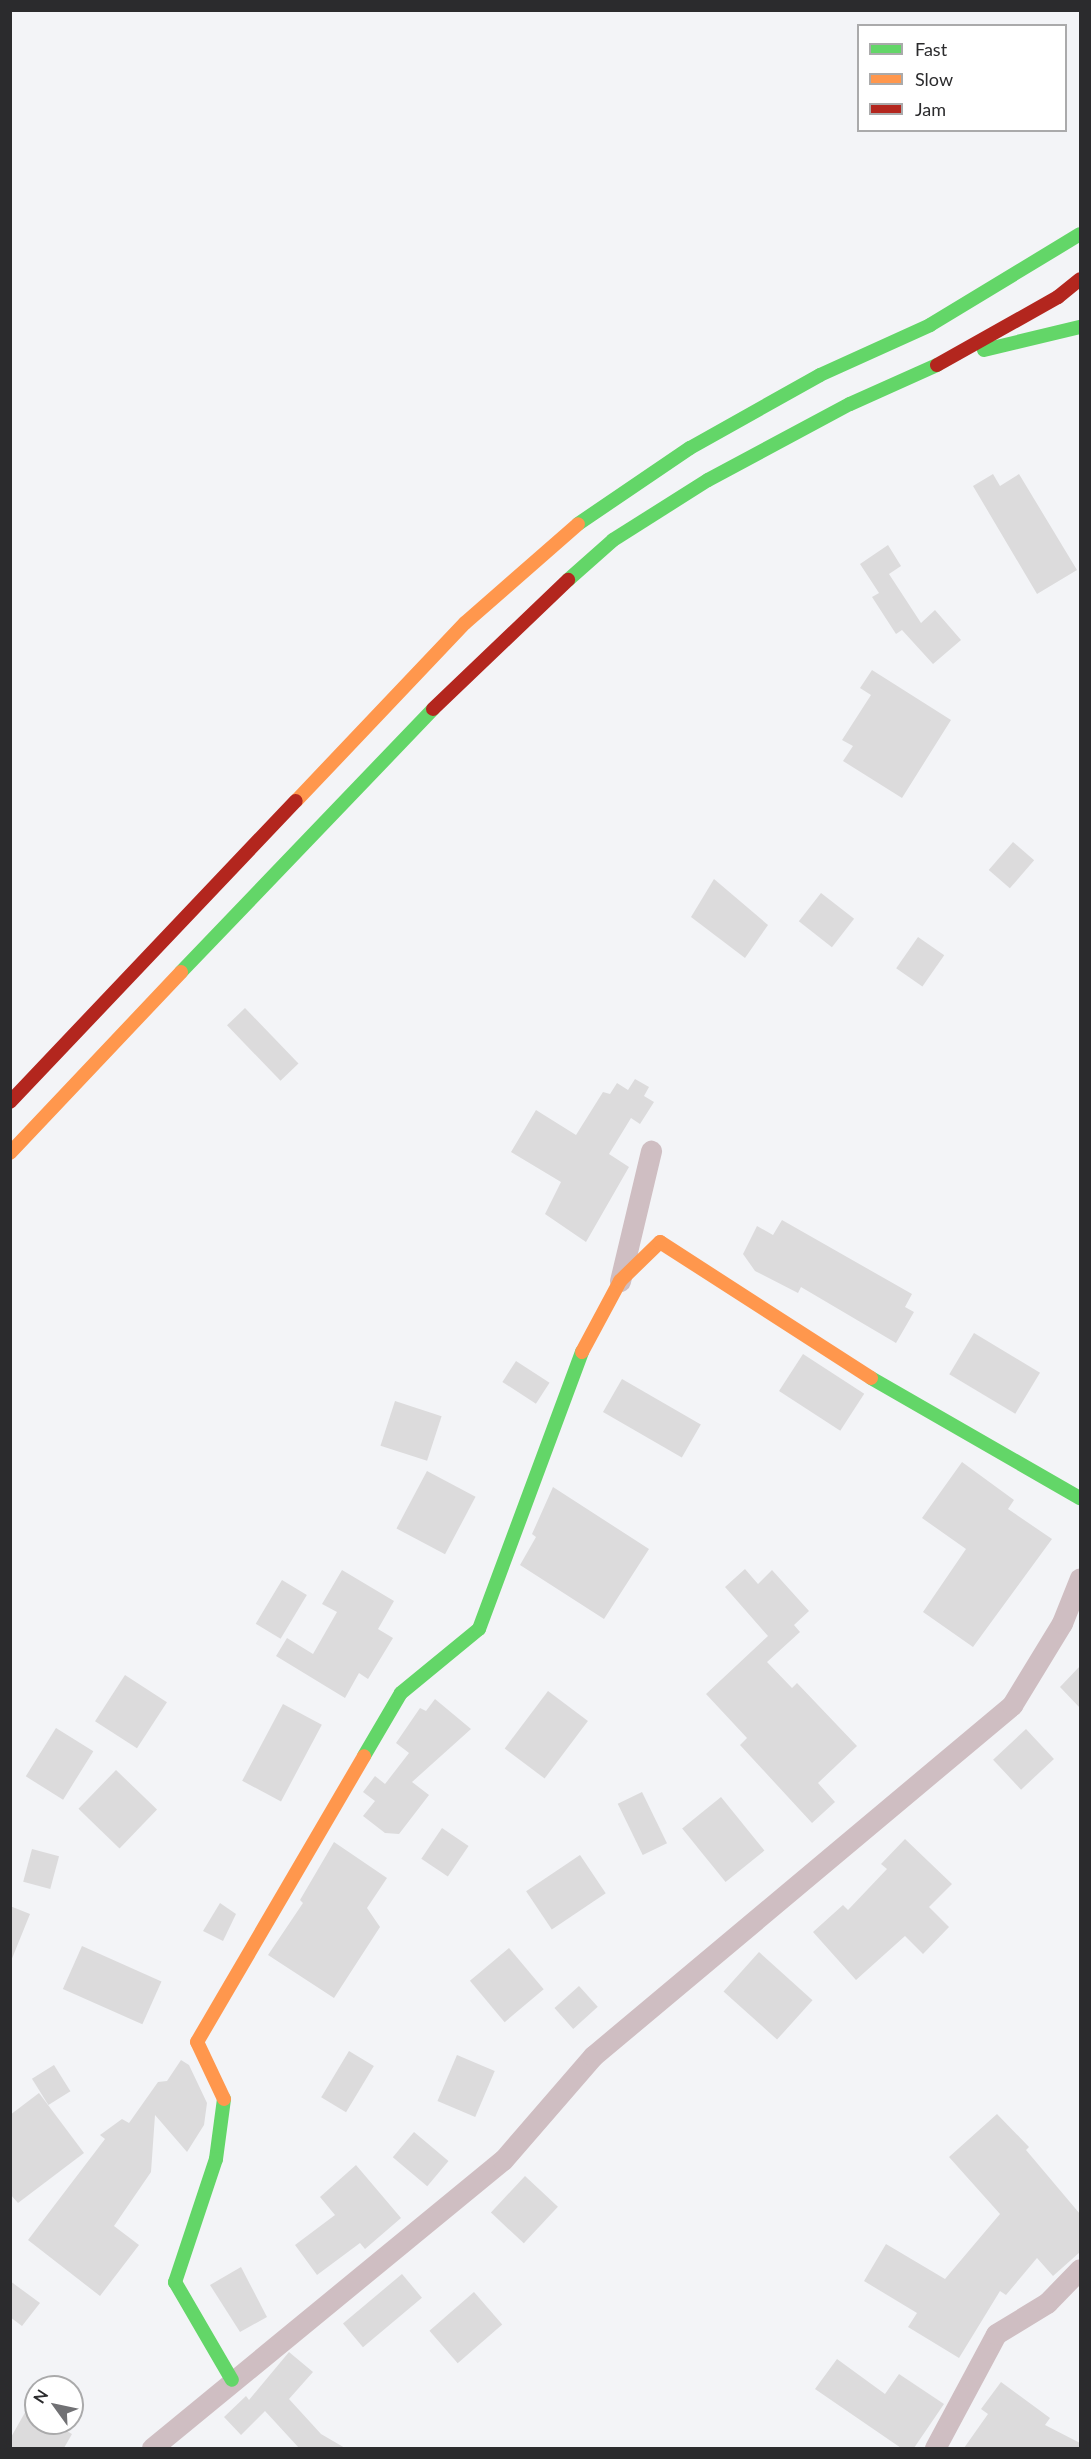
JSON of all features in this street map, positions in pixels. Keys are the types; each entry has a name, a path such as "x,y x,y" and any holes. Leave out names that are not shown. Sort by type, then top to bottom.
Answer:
{"main road":[{"path":"10,1102 465,623 585,518 690,448 820,375 930,325 1080,234"},
{"path":"10,1153 349,794 503,639 613,540 708,480 850,404 950,359 1058,297 1080,279"},
{"path":"950,359 1080,327"},
{"path":"232,2380 175,2282 216,2159 225,2103 197,2042 401,1693 479,1629 574,1366 620,1281 660,1242 916,1407 1080,1498"}],"street":[{"path":"620,1281 651,1151"},
{"path":"152,2448 232,2380 503,2160 593,2056 1012,1705 1062,1623 1080,1578"},
{"path":"935,2448 996,2334 1047,2303 1080,2269"}],"building":[{"path":"993,474 1000,486 1019,474 1077,570 1037,594 973,486"},
{"path":"888,545 901,566 889,574 921,623 935,610 961,640 933,664 902,630 896,634 872,597 879,593 860,564"},
{"path":"872,670 951,720 902,798 843,761 853,746 842,740 871,695 860,688"},
{"path":"1013,842 1034,860 1010,888 989,870"},
{"path":"714,879 768,925 745,958 691,917"},
{"path":"821,893 854,919 832,947 799,921"},
{"path":"918,937 944,955 922,986 896,968"},
{"path":"245,1008 298,1063 281,1081 227,1025"},
{"path":"635,1079 649,1087 644,1096 654,1102 640,1124 631,1118 609,1154 629,1167 586,1242 545,1214 561,1182 511,1152 536,1110 576,1135 603,1092 610,1094 617,1083 628,1090"},
{"path":"782,1220 912,1294 905,1307 914,1312 896,1343 801,1287 798,1293 755,1271 743,1254 757,1226 773,1235"},
{"path":"974,1333 1040,1373 1015,1414 949,1374"},
{"path":"803,1354 864,1394 840,1431 779,1391"},
{"path":"516,1361 550,1383 536,1404 502,1382"},
{"path":"622,1379 701,1424 682,1457 603,1412"},
{"path":"395,1401 442,1416 427,1461 380,1446"},
{"path":"962,1462 1014,1500 1008,1509 1052,1539 973,1647 923,1612 966,1549 922,1518"},
{"path":"427,1471 476,1497 445,1554 396,1528"},
{"path":"553,1487 649,1549 604,1619 520,1565 536,1537 532,1534"},
{"path":"745,1569 758,1584 772,1570 809,1611 794,1625 800,1632 767,1662 792,1688 797,1683 857,1746 818,1783 835,1802 812,1823 740,1745 747,1738 706,1694 768,1636 725,1587"},
{"path":"342,1570 394,1601 378,1629 393,1638 368,1679 359,1673 345,1698 276,1656 287,1638 313,1654 337,1612 322,1604"},
{"path":"282,1580 307,1595 281,1639 256,1624"},
{"path":"1080,1666 1080,1708 1060,1687"},
{"path":"125,1675 167,1702 137,1748 95,1721"},
{"path":"548,1691 588,1721 545,1779 505,1749"},
{"path":"435,1699 471,1729 412,1782 429,1795 399,1834 385,1833 363,1816 375,1801 363,1792 375,1776 385,1784 409,1753 396,1743 420,1708 426,1711"},
{"path":"283,1704 322,1725 281,1801 242,1781"},
{"path":"56,1728 93,1751 63,1800 26,1776"},
{"path":"1026,1729 1054,1759 1021,1790 993,1760"},
{"path":"116,1770 157,1810 119,1848 78,1809"},
{"path":"642,1792 667,1843 643,1855 618,1804"},
{"path":"721,1797 764,1851 726,1882 682,1828"},
{"path":"442,1828 469,1846 448,1877 421,1859"},
{"path":"905,1839 952,1884 929,1907 949,1927 923,1954 905,1936 856,1980 813,1932 843,1905 848,1910 887,1869 881,1864"},
{"path":"334,1842 387,1878 367,1908 380,1927 334,1998 268,1955 303,1903 300,1900"},
{"path":"32,1849 59,1856 50,1889 23,1882"},
{"path":"580,1855 606,1893 552,1929 526,1891"},
{"path":"220,1903 236,1914 223,1941 203,1931"},
{"path":"10,1906 30,1914 11,1961 10,1961"},
{"path":"82,1946 161,1981 142,2024 63,1989"},
{"path":"509,1948 544,1989 505,2022 470,1981"},
{"path":"759,1952 813,2000 777,2040 724,1991"},
{"path":"579,1986 598,2007 573,2029 554,2008"},
{"path":"349,2051 374,2066 346,2112 321,2097"},
{"path":"457,2055 495,2071 475,2117 437,2101"},
{"path":"181,2060 189,2065 207,2103 204,2125 187,2152 155,2115 151,2172 114,2226 139,2245 100,2296 28,2240 105,2139 100,2135 122,2119 129,2123 158,2082 167,2081"},
{"path":"54,2065 70,2091 48,2105 32,2079"},
{"path":"39,2093 84,2153 18,2203 10,2194 10,2115"},
{"path":"997,2114 1029,2147 1026,2150 1080,2214 1080,2252 1053,2276 1037,2258 1006,2295 1000,2291 959,2358 908,2327 917,2313 864,2281 886,2244 945,2279 1000,2214 949,2157"},
{"path":"414,2132 448,2161 427,2186 393,2157"},
{"path":"356,2165 401,2218 365,2249 360,2243 317,2275 295,2245 335,2215 320,2197"},
{"path":"525,2176 558,2207 524,2243 491,2213"},
{"path":"241,2267 267,2317 240,2332 210,2285"},
{"path":"402,2274 422,2298 363,2347 343,2323"},
{"path":"10,2281 40,2303 22,2326 10,2317"},
{"path":"474,2292 502,2324 458,2363 429,2331"},
{"path":"289,2352 313,2372 289,2399 321,2434 345,2448 299,2448 265,2411 241,2435 224,2417 246,2396 249,2400"},
{"path":"837,2359 885,2394 899,2374 944,2404 914,2448 901,2448 815,2389"},
{"path":"1001,2382 1050,2418 1045,2425 1080,2443 1080,2448 964,2448 988,2414 981,2409"},
{"path":"24,2414 24,2435 71,2435 64,2448 10,2448 10,2439"}],"traffic: fast":[{"path":"578,524 690,448 820,375 930,325 1080,234"},
{"path":"984,350 1080,327"},
{"path":"568,580 613,540 708,480 850,404 937,365"},
{"path":"181,972 433,709"},
{"path":"364,1756 401,1693 479,1629 582,1352"},
{"path":"871,1378 1080,1498"},
{"path":"224,2099 216,2159 175,2282 232,2380"}],"traffic: slow":[{"path":"296,801 465,623 578,524"},
{"path":"10,1153 181,972"},
{"path":"582,1352 620,1281 660,1242 871,1378"},
{"path":"224,2099 197,2042 364,1756"}],"traffic: jam":[{"path":"937,365 1058,297 1080,279"},
{"path":"433,709 568,580"},
{"path":"10,1102 296,801"}]}
